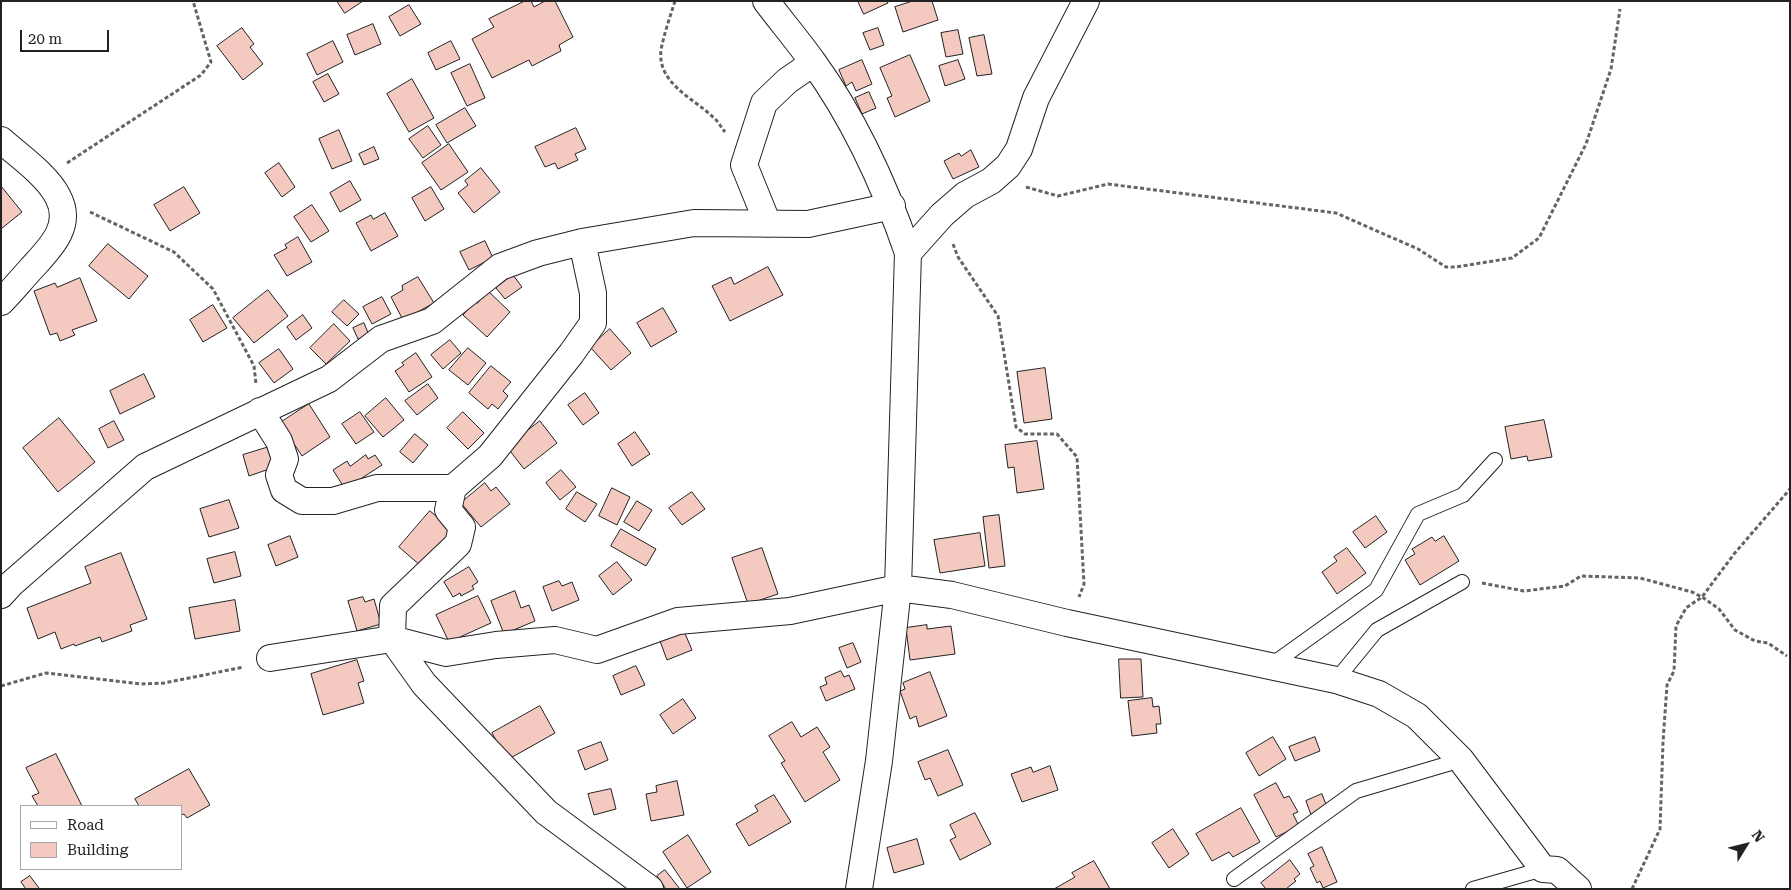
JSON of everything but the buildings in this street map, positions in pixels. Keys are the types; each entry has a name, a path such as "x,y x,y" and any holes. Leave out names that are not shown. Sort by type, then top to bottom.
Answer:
{"street":[{"path":"766,1 813,63 848,117 892,206 908,253 898,588 879,761 858,889"},
{"path":"908,253 942,215 965,195 991,181 1008,166 1019,149 1036,98 1086,1"},
{"path":"768,224 744,165 764,104 787,81 813,63"},
{"path":"1,140 51,187 64,215 60,231 50,248 1,302"},
{"path":"1,595 145,467 329,379 381,339 432,321 500,267 538,253 582,242 694,223 808,224 892,206"},
{"path":"582,242 593,293 593,323 571,354 490,456 453,488 448,510 462,527 458,544 393,606 392,640 424,684 546,812 650,889"},
{"path":"260,411 279,440 285,460 279,474 284,490 302,502 333,501 377,488 453,488"},
{"path":"270,658 392,640 446,653 496,645 555,640 597,650 678,621 790,611 898,588 952,595 1180,649 1336,680 1379,694 1417,716 1461,760 1553,876 1578,889"}],"lane":[{"path":"1270,666 1376,590 1418,514 1463,495 1495,460"},
{"path":"1336,680 1376,630 1462,582"},
{"path":"1234,879 1356,791 1461,760"},
{"path":"1473,889 1553,876"}],"path":[{"path":"193,1 211,62 201,75 51,187 174,252 213,289 254,366 260,411"},
{"path":"675,1 661,51 661,64 664,74 687,98 713,117 729,137"},
{"path":"991,181 1022,186 1058,196 1108,184 1336,213 1418,249 1446,267 1512,258 1539,238 1586,144 1611,69 1620,9"},
{"path":"942,215 958,257 998,316 1016,427 1025,434 1057,434 1077,457 1084,584 1067,623"},
{"path":"1632,889 1660,829 1667,685 1674,671 1676,626 1686,608 1702,597 1734,554 1790,489"},
{"path":"1462,582 1491,583 1524,591 1565,586 1581,576 1640,578 1692,592 1702,597 1719,609 1735,630 1755,640 1768,643 1788,656"},
{"path":"1,686 46,673 141,684 164,683 246,666 270,658"}]}
